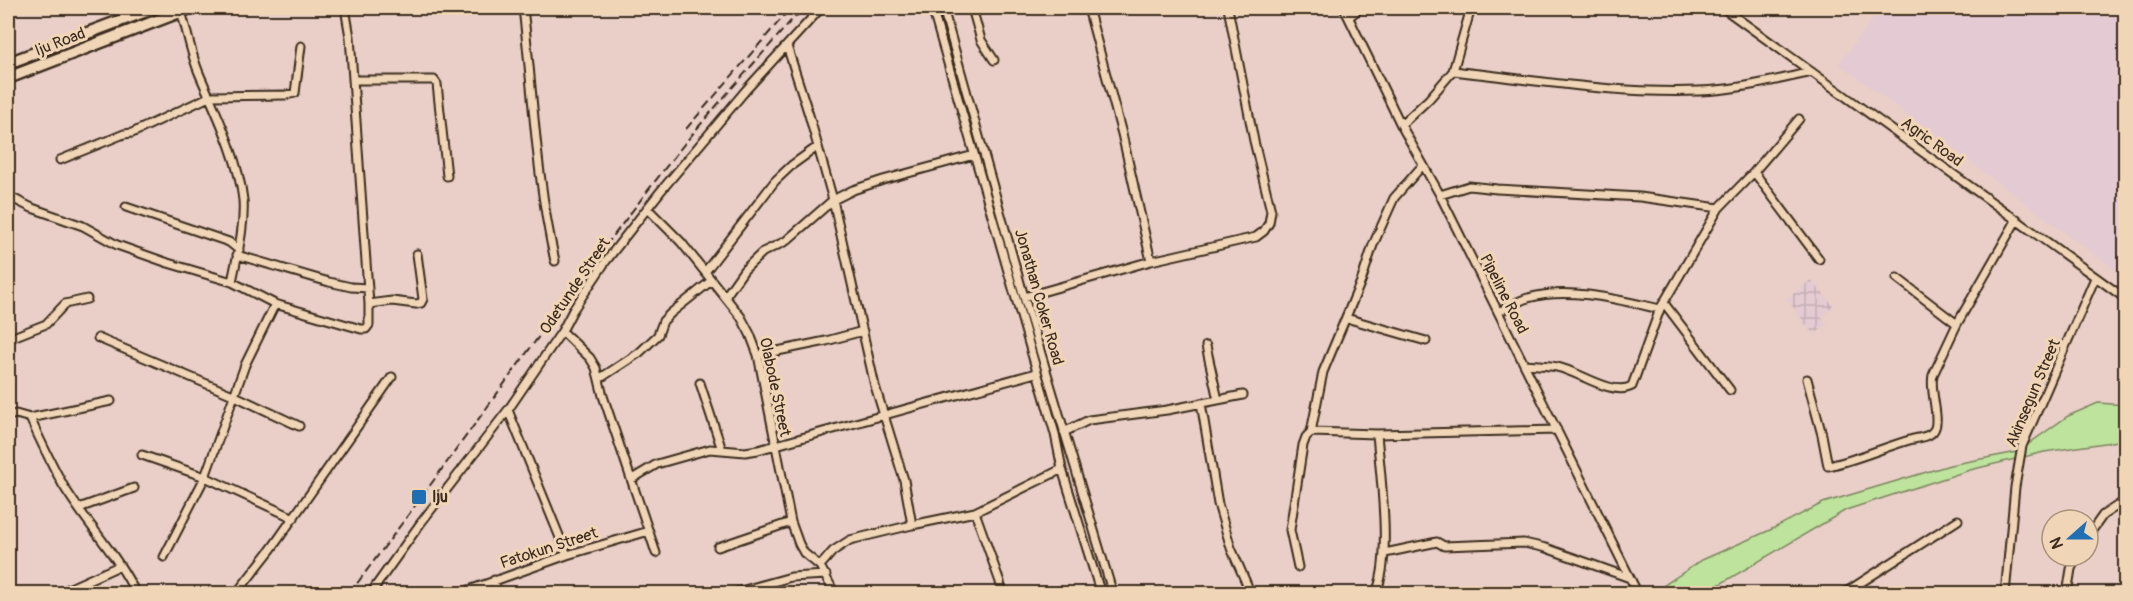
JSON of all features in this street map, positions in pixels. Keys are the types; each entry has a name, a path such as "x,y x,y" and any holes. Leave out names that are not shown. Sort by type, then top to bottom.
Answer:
{"main road":[{"name":"Iju Road","path":"8,63 154,8"},
{"name":"Iju Road","path":"8,78 185,9"}],"street":[{"path":"8,196 32,208 83,226 117,245 232,282 275,304 366,329 369,325 368,288 353,80 345,8"},
{"path":"523,8 535,140 555,261"},
{"name":"Odetunde Street","path":"370,594 420,524 508,410 606,261 647,208 746,90 821,8"},
{"name":"Jonathan Coker Road","path":"932,8 1055,434 1062,469 1101,594"},
{"name":"Jonathan Coker Road","path":"943,8 1024,297 1113,594"},
{"path":"972,8 981,40 994,60"},
{"path":"1088,8 1122,134 1150,261"},
{"path":"1024,297 1150,261 1256,237 1264,231 1269,223 1271,211 1254,141 1228,8"},
{"name":"Pipeline Road","path":"1344,8 1422,166 1440,195 1638,594"},
{"path":"1348,17 1360,8"},
{"path":"1401,125 1429,99 1453,71 1471,8"},
{"name":"Agric Road","path":"1723,8 2126,299"},
{"path":"185,9 198,72 211,96 240,182 243,202 238,253 232,282"},
{"path":"60,160 124,134 132,133 211,96 295,93 301,46"},
{"path":"787,46 833,200 875,386 904,480 912,525"},
{"path":"1453,71 1576,86 1656,92 1701,91 1812,72"},
{"path":"353,80 434,80 437,84 447,176"},
{"path":"1524,364 1557,367 1574,372 1590,381 1626,389 1632,386 1662,306 1719,208 1754,172 1799,119"},
{"path":"705,272 775,181 817,147"},
{"path":"725,297 744,270 763,252 786,241 833,200 853,190 883,180 974,155"},
{"path":"1298,567 1290,530 1303,445 1311,432 1319,384 1362,279 1373,245 1394,198 1422,166"},
{"path":"1754,172 1819,259"},
{"path":"1440,195 1469,186 1640,197 1719,208"},
{"path":"126,207 229,243 238,253 329,282 368,288"},
{"name":"Olabode Street","path":"647,208 681,242 741,317 750,334 758,355 791,522 804,553 820,566 835,594"},
{"path":"1807,379 1828,466 1844,463 1886,446 1928,435 1934,430 1936,422 1930,384 1932,375 1957,324 2017,219"},
{"path":"369,304 392,301 421,303 423,299 417,254"},
{"path":"1897,278 1957,324"},
{"name":"Akinsegun Street","path":"2005,594 2018,465 2022,446 2092,291 2095,278"},
{"path":"599,379 639,352 658,335 663,321 671,313 711,281"},
{"path":"1498,312 1527,299 1554,293 1662,306 1730,390"},
{"path":"8,339 46,324 65,304 87,299"},
{"path":"164,557 205,477 245,365 275,304"},
{"path":"1346,318 1426,341"},
{"path":"562,331 590,358 599,379 657,553"},
{"path":"758,355 863,331"},
{"path":"98,338 233,395 299,426"},
{"path":"1206,346 1218,400"},
{"path":"632,479 657,464 710,449 745,452 1036,373"},
{"path":"236,594 294,518 392,377"},
{"path":"700,384 722,450"},
{"path":"1065,432 1089,420 1156,412 1243,396"},
{"path":"8,416 16,414 30,418 111,401"},
{"path":"1202,403 1218,504 1231,548 1251,594"},
{"path":"508,410 567,555"},
{"path":"30,418 63,485 136,594"},
{"path":"1311,432 1377,434 1557,430"},
{"path":"1375,594 1382,574 1385,554 1377,434"},
{"path":"142,455 205,477 294,518"},
{"path":"820,566 833,551 850,540 975,512 1062,469"},
{"path":"79,508 134,488"},
{"path":"2100,519 2126,500"},
{"path":"975,512 1000,582 1002,594"},
{"path":"1843,594 1958,520"},
{"path":"718,547 791,522"},
{"name":"Fatokun Street","path":"458,594 567,555 649,531"},
{"path":"1385,554 1437,542 1444,546 1524,543 1546,548 1630,578"},
{"path":"57,594 119,566"},
{"path":"2067,594 2072,568"},
{"path":"730,594 790,577 826,575"},
{"path":"494,580 498,594"}],"shaded area":[{"path":"1881,8 2125,8 2125,277 1839,64"},
{"path":"1811,280 1833,305 1822,317 1827,324 1814,335 1787,299"}],"green space":[{"path":"2098,403 2125,405 2125,442 2118,441 2044,452 1970,470 1846,510 1705,593 1651,594 1702,560 1770,530 1823,503 1950,465 2017,452 2068,416"}],"railway":[{"path":"349,594 677,153 790,22 805,8"},
{"path":"686,129 788,11"}],"place":[{"name":"Iju","path":"419,497"}]}
